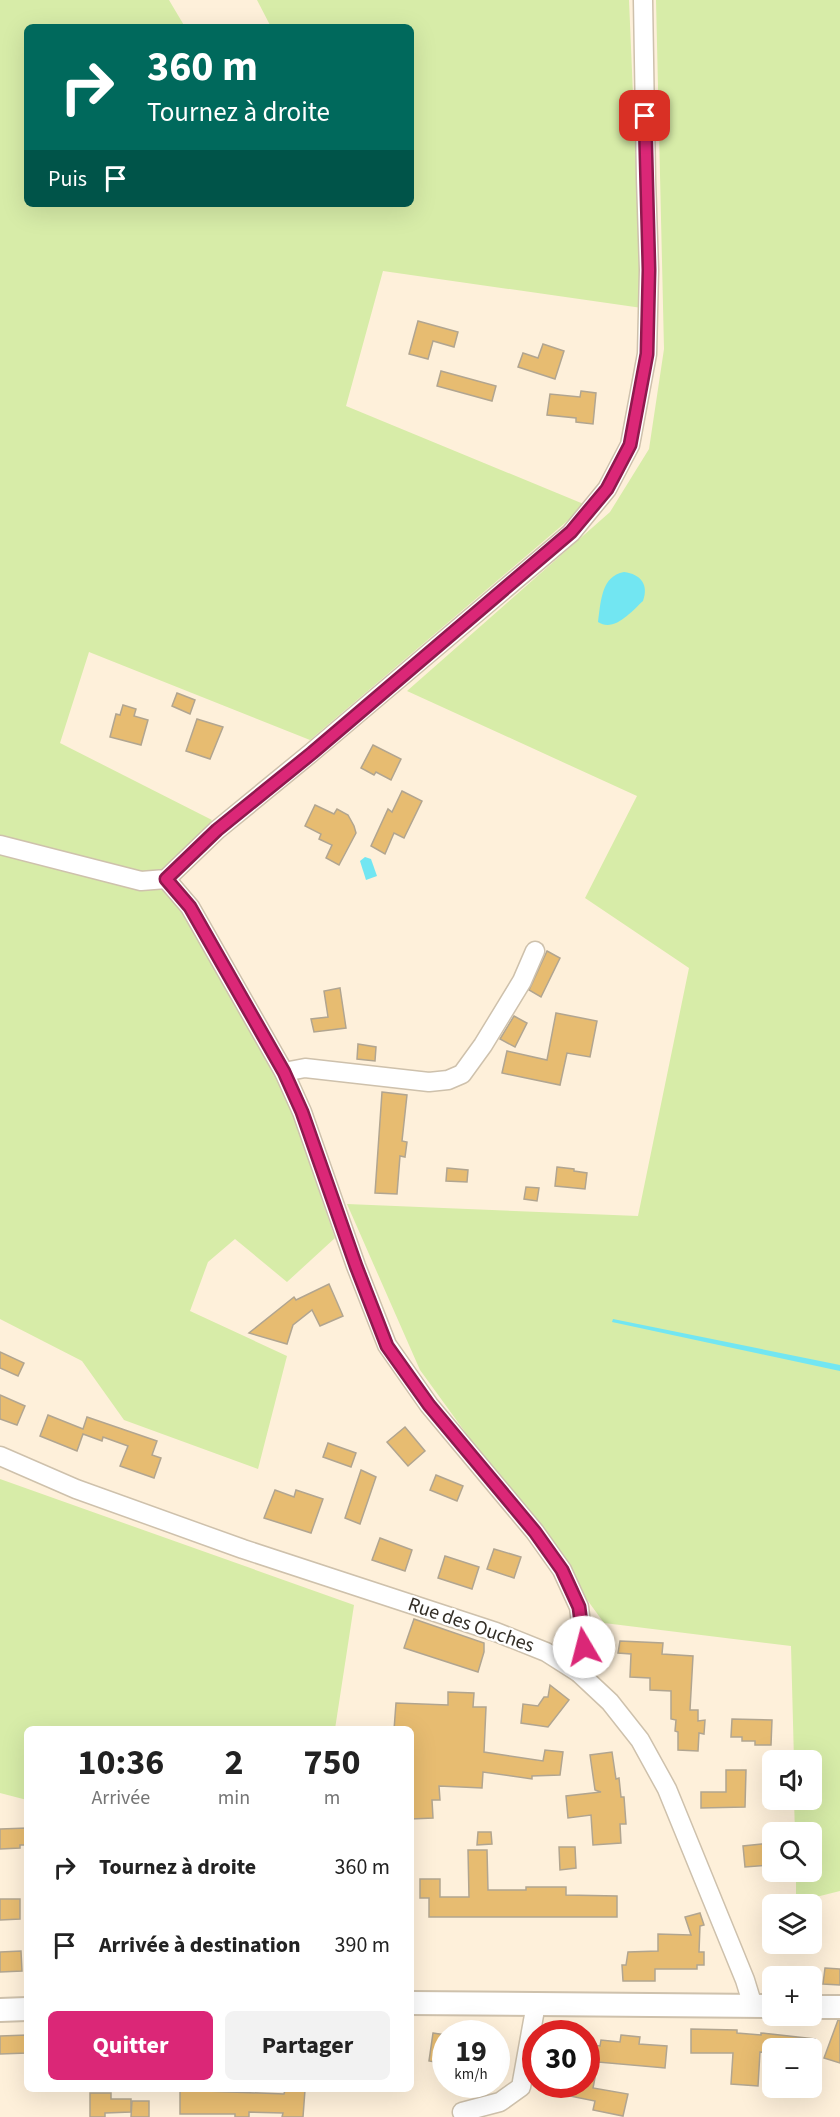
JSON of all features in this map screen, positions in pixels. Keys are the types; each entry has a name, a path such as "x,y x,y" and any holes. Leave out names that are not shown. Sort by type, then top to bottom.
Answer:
{"main road":[{"path":"414,2003 762,2006"},
{"path":"822,2007 840,2007"},
{"path":"0,2010 24,2009"}],"street":[{"path":"0,845 141,881 166,879 217,830 312,753 571,532 607,489 630,445 647,354 649,270 643,0"},
{"path":"166,879 190,907 284,1072 302,1112 356,1266 387,1346 429,1405 535,1532 562,1570 579,1607 584,1647 579,1673"},
{"path":"284,1072 304,1068 429,1082 448,1080 462,1074 483,1045 522,981 535,951"},
{"name":"Rue des Ouches","path":"0,1456 76,1489 243,1549 496,1632 546,1652 579,1673 610,1702 640,1740 667,1789 745,1980 762,2005"},
{"path":"462,2112 500,2102 521,2087 536,2004"}],"green space":[{"path":"0,0 169,0 183,24 24,24 24,207 414,207 414,24 269,24 257,0 629,0 642,308 383,271 346,406 586,505 310,740 89,652 60,743 212,820 175,889 275,1063 335,1238 287,1282 235,1239 208,1262 190,1311 287,1356 258,1469 124,1420 82,1361 0,1319"},
{"path":"656,0 840,0 840,1891 822,1896 796,1894 796,1882 822,1882 822,1822 795,1822 794,1810 822,1810 822,1750 794,1750 791,1646 604,1623 420,1370 347,1204 638,1216 689,968 585,898 637,796 407,691 610,512 649,449 664,349"},
{"path":"0,1479 354,1605 335,1726 24,1726 24,1799 0,1793"}],"water":[{"path":"624,572 635,575 642,581 645,590 643,601 616,623 604,625 598,622 601,598 606,584 616,574"},
{"path":"365,857 371,859 377,876 366,880 360,861"},
{"path":"613,1319 840,1365 840,1371 612,1322"}],"building":[{"path":"418,321 458,332 454,347 433,341 428,359 409,354"},
{"path":"543,344 564,351 555,379 518,367 523,353 538,358"},
{"path":"441,371 496,386 492,401 437,386"},
{"path":"581,391 596,393 593,424 576,422 576,418 547,415 550,394 580,397"},
{"path":"177,693 195,700 190,714 172,706"},
{"path":"123,705 136,709 134,716 148,720 141,745 110,737 116,714 120,715"},
{"path":"197,719 223,727 210,759 186,751"},
{"path":"373,745 401,759 391,780 376,772 374,775 361,768"},
{"path":"402,791 422,801 404,838 394,833 385,854 371,846 388,809 392,812"},
{"path":"315,805 334,814 337,809 348,815 354,826 356,833 339,865 326,858 332,845 319,839 321,834 305,826"},
{"path":"547,951 560,958 541,997 529,990"},
{"path":"340,988 346,1028 314,1032 311,1019 328,1017 324,991"},
{"path":"556,1013 597,1021 590,1057 567,1053 560,1085 502,1073 507,1051 547,1060"},
{"path":"514,1016 527,1023 515,1047 500,1039"},
{"path":"358,1044 376,1047 375,1061 357,1059"},
{"path":"382,1092 407,1095 402,1141 407,1142 405,1157 400,1156 397,1194 375,1193"},
{"path":"557,1167 587,1173 585,1189 555,1186"},
{"path":"447,1168 468,1170 467,1182 446,1181"},
{"path":"526,1187 539,1188 537,1201 524,1199"},
{"path":"329,1284 343,1316 320,1326 312,1310 293,1325 287,1344 249,1333 294,1297 296,1300"},
{"path":"0,1352 24,1363 18,1376 0,1368"},
{"path":"0,1395 25,1406 17,1425 0,1419"},
{"path":"48,1415 83,1429 87,1417 157,1441 152,1455 161,1458 154,1478 120,1466 128,1446 103,1437 102,1441 83,1434 77,1451 40,1436"},
{"path":"405,1427 425,1451 408,1466 387,1442"},
{"path":"328,1443 356,1453 351,1467 323,1457"},
{"path":"361,1470 376,1477 360,1524 345,1518"},
{"path":"436,1475 463,1486 457,1501 430,1490"},
{"path":"275,1490 294,1497 296,1490 323,1499 311,1533 264,1518"},
{"path":"380,1538 412,1550 405,1571 372,1560"},
{"path":"494,1549 521,1557 514,1578 487,1569"},
{"path":"445,1556 479,1567 472,1589 438,1578"},
{"path":"414,1619 484,1643 484,1652 478,1672 404,1648"},
{"path":"620,1641 663,1643 662,1654 693,1656 690,1710 698,1710 698,1721 705,1720 704,1734 699,1733 698,1751 678,1750 676,1720 671,1719 671,1691 650,1690 650,1678 630,1677 631,1654 618,1653"},
{"path":"550,1685 569,1700 548,1727 521,1723 523,1704 538,1706 544,1697 548,1697"},
{"path":"448,1692 474,1693 473,1707 486,1707 484,1752 543,1761 545,1750 563,1752 560,1775 532,1776 532,1779 483,1772 482,1788 439,1786 440,1800 432,1800 433,1818 414,1819 414,1726 394,1726 396,1703 448,1705"},
{"path":"732,1719 772,1720 771,1745 755,1745 755,1741 742,1741 742,1737 731,1737"},
{"path":"612,1752 616,1779 619,1778 621,1797 624,1797 626,1824 620,1824 621,1843 593,1845 591,1815 568,1818 566,1796 601,1792 595,1790 590,1755"},
{"path":"726,1770 746,1770 745,1807 701,1808 701,1792 726,1792"},
{"path":"24,1828 24,1845 20,1845 20,1848 0,1849 0,1829"},
{"path":"478,1832 491,1832 492,1844 477,1845"},
{"path":"762,1844 762,1866 745,1867 743,1846"},
{"path":"559,1847 575,1847 576,1868 560,1870"},
{"path":"468,1850 487,1850 488,1890 566,1887 566,1895 617,1896 617,1917 429,1917 429,1898 420,1898 420,1879 440,1879 440,1897 469,1897"},
{"path":"0,1899 20,1899 20,1919 0,1920"},
{"path":"700,1913 704,1925 700,1926 699,1952 704,1952 704,1965 697,1965 697,1969 655,1969 655,1981 623,1981 622,1965 626,1965 628,1952 658,1951 658,1934 691,1935 685,1917"},
{"path":"21,1951 22,1971 0,1972 0,1952"},
{"path":"825,1968 840,1969 840,1985 823,1984"},
{"path":"838,2020 840,2020 840,2063 824,2058"},
{"path":"691,2029 737,2030 737,2033 806,2038 762,2038 758,2086 731,2084 733,2053 691,2053"},
{"path":"24,2035 24,2053 0,2054 0,2036"},
{"path":"621,2035 640,2037 639,2044 667,2046 665,2068 600,2062 601,2040 620,2042"},
{"path":"432,2040 432,2062 429,2061"},
{"path":"600,2089 628,2094 623,2116 593,2110 595,2101 580,2098 600,2098"},
{"path":"180,2092 284,2094 284,2092 305,2092 303,2117 282,2117 283,2113 249,2112 249,2117 235,2117 235,2114 180,2114"},
{"path":"90,2093 111,2093 111,2099 131,2099 131,2112 105,2113 105,2117 90,2117"},
{"path":"132,2101 149,2101 149,2117 131,2117"}],"route":[{"path":"584,1647 579,1607 562,1570 535,1532 429,1405 387,1346 356,1266 302,1112 284,1072 190,907 166,879 217,830 312,753 571,532 607,489 630,445 647,354 649,270 645,116"}]}
